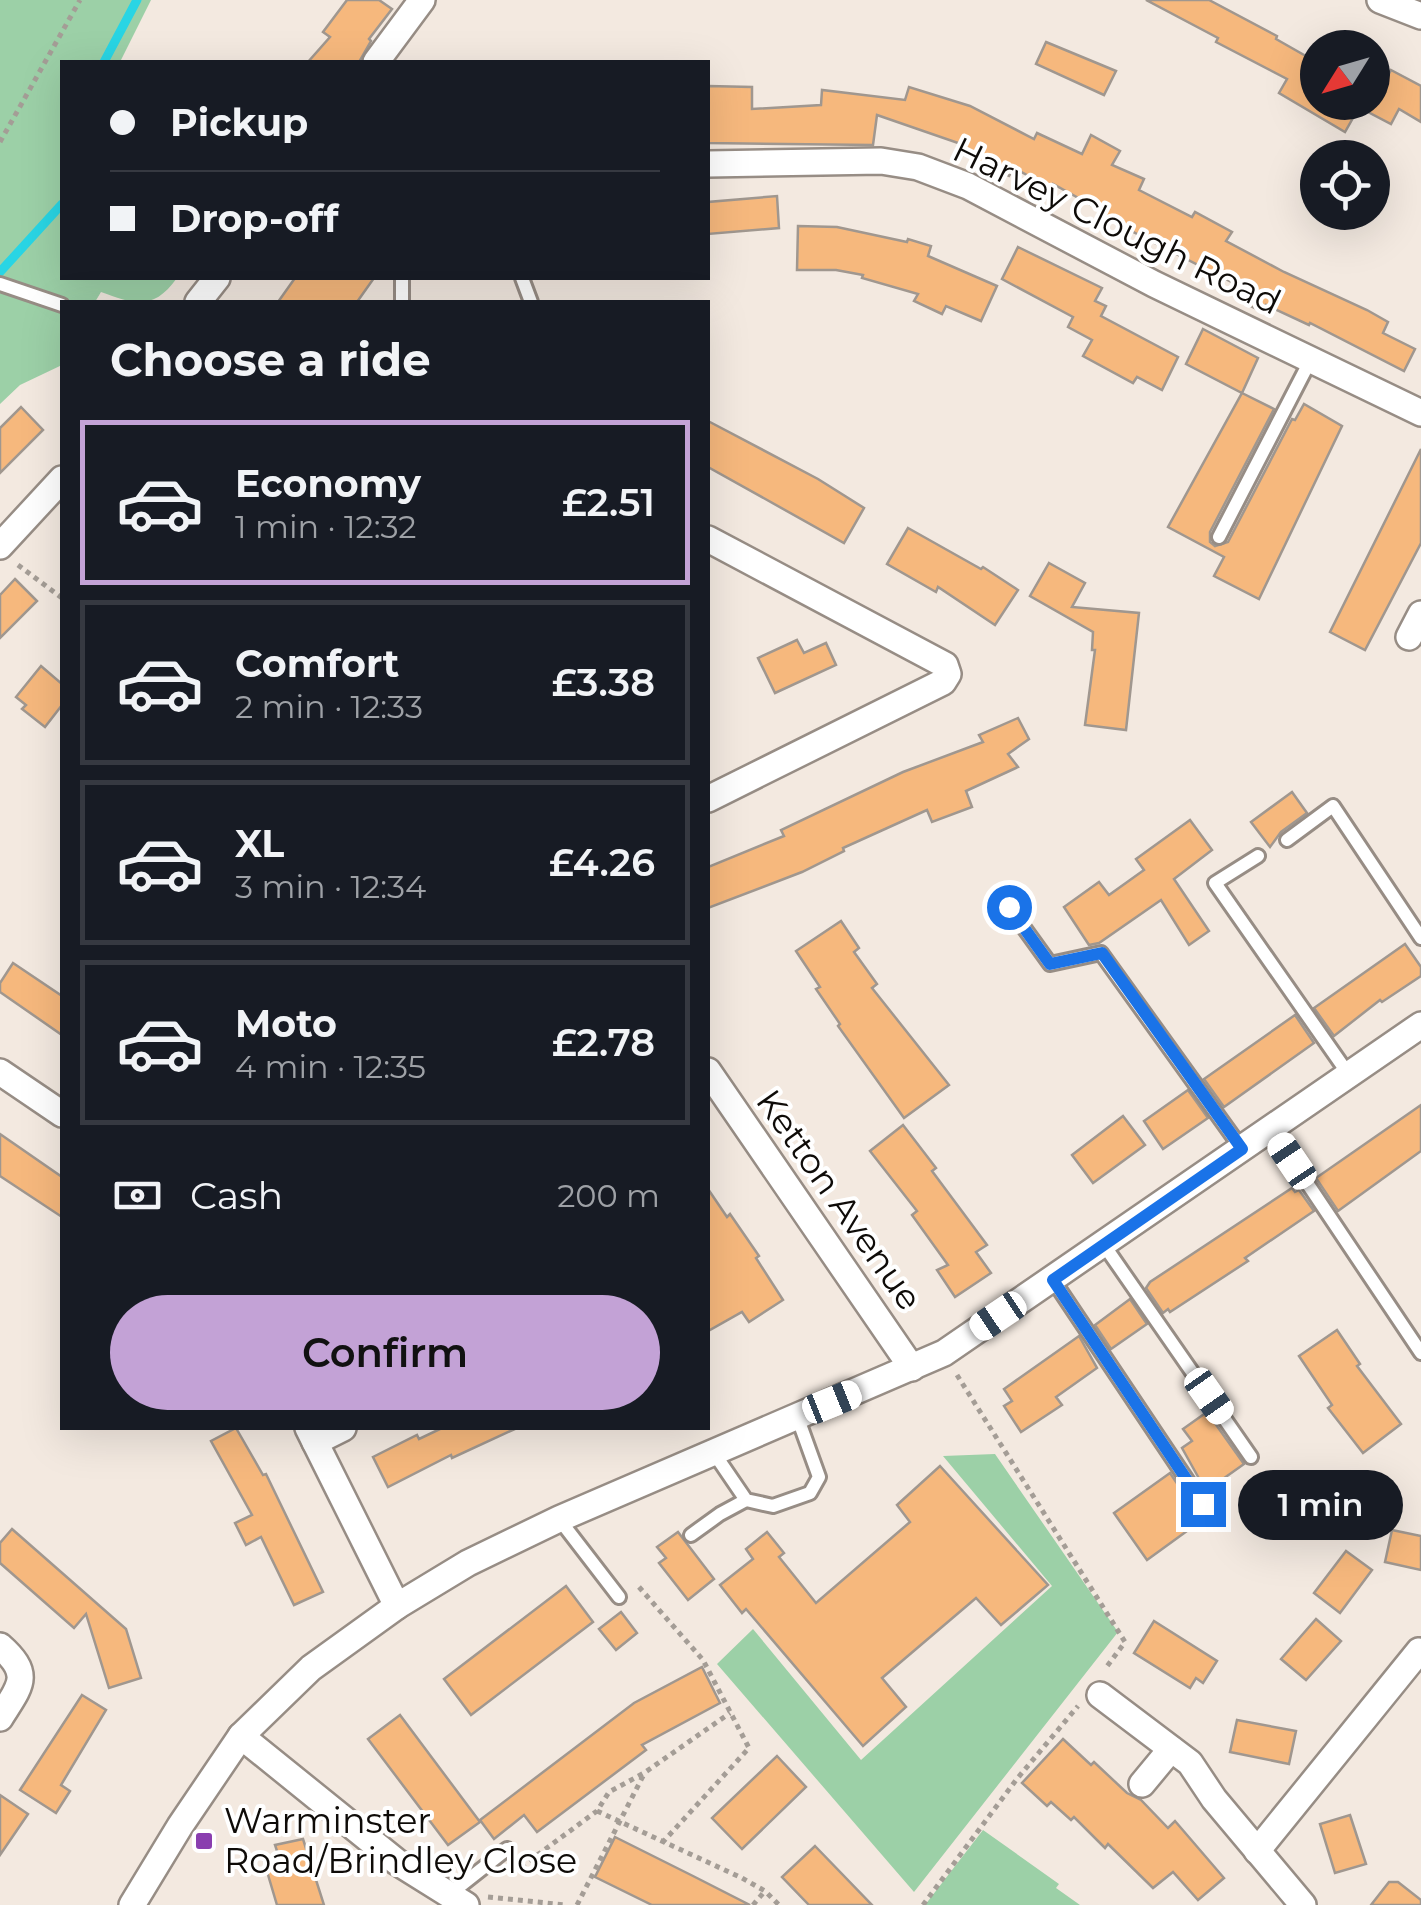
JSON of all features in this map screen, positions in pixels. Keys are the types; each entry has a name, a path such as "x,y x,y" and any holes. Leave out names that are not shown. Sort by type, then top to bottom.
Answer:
{"street":[{"path":"377,60 422,0"},
{"path":"1380,0 1421,16"},
{"name":"Harvey Clough Road","path":"710,164 881,161 918,167 968,186 1310,361 1421,413"},
{"path":"200,300 215,280"},
{"path":"8,555 60,482"},
{"path":"710,540 945,665 948,674 943,682 710,798"},
{"path":"1409,637 1421,614"},
{"path":"132,1905 241,1736 311,1668 397,1606 468,1563 559,1519 944,1353 1421,1025"},
{"path":"0,1072 60,1113"},
{"name":"Ketton Avenue","path":"710,1074 912,1368"},
{"path":"311,1435 397,1606"},
{"path":"0,1646 16,1660 21,1671 20,1684 0,1718"},
{"path":"1257,1852 1419,1651"},
{"path":"1094,1691 1190,1762 1257,1852 1303,1905"},
{"path":"241,1736 398,1862 458,1900"},
{"path":"1142,1784 1171,1749"}],"lane":[{"path":"0,284 60,305"},
{"path":"1219,537 1310,361"},
{"path":"1287,840 1333,806 1421,938"},
{"path":"1258,856 1215,883 1348,1076"},
{"path":"1009,907 1050,964 1102,953 1242,1149"},
{"path":"1270,1130 1421,1352"},
{"path":"1104,1245 1251,1457"},
{"path":"1053,1280 1203,1504"},
{"path":"691,1535 746,1500 773,1506 810,1494 819,1477 796,1416"},
{"path":"714,1452 746,1500"},
{"path":"559,1519 619,1598"},
{"path":"458,1900 507,1849"}],"path":[{"path":"0,142 80,0"},
{"path":"8,555 60,596"},
{"path":"923,1905 1016,1780 1094,1691 1125,1642 944,1353"},
{"path":"639,1586 703,1660 749,1748 662,1843"},
{"path":"507,1849 520,1867 597,1811 609,1792 644,1774 730,1713"},
{"path":"577,1905 644,1774"},
{"path":"597,1811 764,1891 779,1905"},
{"path":"753,1905 764,1891"},
{"path":"458,1900 566,1905"}],"green space":[{"path":"0,0 151,0 121,60 60,60 60,280 175,280 152,300 124,300 101,292 96,300 60,300 60,366 20,385 0,404"},
{"path":"995,1454 1118,1632 914,1892 717,1664 753,1629 861,1760 1052,1586 943,1456"},
{"path":"983,1830 1059,1884 1056,1888 1080,1905 925,1905"}],"building":[{"path":"347,0 379,0 392,9 369,39 360,60 310,60 330,37 323,32"},
{"path":"1146,0 1209,0 1277,36 1276,39 1300,53 1300,105 1279,93 1287,79 1216,42 1218,38"},
{"path":"1046,42 1116,71 1104,95 1036,64"},
{"path":"1390,72 1421,86 1421,122 1399,109 1391,124 1383,120 1390,120"},
{"path":"710,86 752,87 752,109 821,105 822,90 905,100 909,87 970,106 1034,139 1037,133 1082,154 1091,135 1120,151 1112,165 1144,179 1139,190 1232,232 1226,241 1388,322 1383,333 1415,349 1404,371 1310,323 1266,305 1263,312 1242,302 1247,290 1098,214 1100,210 1053,184 1051,188 1014,168 1009,176 957,152 961,144 877,115 873,145 710,143"},
{"path":"1325,120 1352,120 1345,132"},
{"path":"777,196 779,228 710,234 710,202"},
{"path":"798,226 837,227 907,242 908,239 931,246 928,256 997,286 981,321 946,306 942,314 914,301 918,294 862,278 863,275 797,270"},
{"path":"1018,247 1102,288 1095,301 1106,306 1101,316 1178,357 1162,390 1137,377 1133,383 1083,356 1092,340 1068,327 1073,317 1002,279"},
{"path":"294,280 373,280 358,300 279,300"},
{"path":"1203,329 1258,358 1242,393 1186,364"},
{"path":"1242,393 1274,409 1210,532 1210,542 1215,546 1228,542 1292,419 1304,404 1342,426 1259,599 1214,576 1224,557 1168,527"},
{"path":"21,407 43,430 0,473 0,428"},
{"path":"710,422 864,508 844,543 710,468"},
{"path":"1421,449 1421,543 1365,650 1330,632"},
{"path":"908,528 1018,590 995,625 938,587 936,592 887,564"},
{"path":"1049,563 1085,583 1072,607 1139,613 1126,730 1085,725 1095,650 1093,632 1030,596"},
{"path":"15,579 37,601 0,638 0,595"},
{"path":"797,640 804,653 826,643 836,665 775,693 758,658"},
{"path":"41,666 60,682 60,708 45,727 22,709 26,705 16,697"},
{"path":"1018,718 1029,739 1008,754 1018,767 966,791 972,807 932,822 927,810 843,848 844,851 802,872 710,907 710,866 784,836 781,830 903,772 983,742 979,735"},
{"path":"1292,792 1307,813 1281,832 1270,847 1251,822"},
{"path":"1190,820 1212,850 1174,879 1209,931 1189,945 1161,900 1099,943 1089,945 1064,907 1099,882 1109,895 1144,870 1136,859"},
{"path":"841,921 859,948 854,952 877,984 872,988 949,1085 904,1118 838,1026 816,989 820,987 796,951"},
{"path":"1405,944 1421,967 1421,976 1380,1000 1334,1036 1314,1008"},
{"path":"13,963 60,995 60,1034 0,992 0,983"},
{"path":"1295,1015 1314,1043 1224,1107 1204,1079"},
{"path":"1188,1090 1208,1118 1163,1149 1144,1121"},
{"path":"1421,1105 1421,1151 1338,1211 1316,1178"},
{"path":"1123,1116 1145,1145 1093,1183 1072,1155"},
{"path":"903,1125 987,1245 976,1252 991,1273 955,1297 937,1270 948,1265 912,1215 917,1211 870,1151"},
{"path":"0,1134 60,1176 60,1216 0,1176"},
{"path":"1292,1188 1295,1192 1299,1190 1314,1211 1245,1258 1248,1261 1163,1313 1146,1288 1150,1282"},
{"path":"710,1192 759,1256 756,1258 783,1300 749,1322 742,1312 710,1330"},
{"path":"1130,1299 1147,1324 1111,1349 1095,1325"},
{"path":"1337,1330 1360,1364 1357,1366 1401,1424 1363,1453 1328,1408 1332,1405 1299,1356"},
{"path":"1079,1336 1097,1368 1056,1397 1062,1405 1021,1432 1004,1406 1012,1401 1004,1389"},
{"path":"1207,1412 1244,1464 1206,1491 1182,1448 1192,1441 1183,1429"},
{"path":"237,1430 263,1475 266,1474 323,1592 294,1605 261,1537 246,1545 235,1523 252,1515 211,1441"},
{"path":"438,1430 513,1430 388,1487 373,1457 417,1435 419,1439"},
{"path":"940,1466 1048,1585 1001,1625 976,1598 882,1678 906,1707 863,1746 746,1609 742,1613 720,1585 753,1559 746,1549 767,1532 784,1553 779,1557 816,1603 910,1522 897,1505"},
{"path":"1170,1473 1195,1510 1209,1515 1147,1560 1114,1513"},
{"path":"12,1529 126,1629 141,1678 109,1688 86,1614 74,1628 0,1563 0,1543"},
{"path":"1392,1530 1421,1536 1421,1570 1385,1562"},
{"path":"678,1532 714,1579 688,1600 659,1563 666,1558 657,1547"},
{"path":"1346,1551 1372,1570 1340,1613 1314,1593"},
{"path":"566,1586 593,1622 471,1715 444,1679"},
{"path":"621,1612 637,1633 616,1650 599,1629"},
{"path":"1316,1619 1341,1641 1306,1680 1281,1659"},
{"path":"1154,1621 1217,1661 1203,1683 1196,1678 1190,1688 1134,1653"},
{"path":"702,1667 720,1703 642,1745 646,1750 537,1832 524,1815 494,1839 480,1820 634,1703"},
{"path":"82,1695 106,1710 61,1785 70,1791 56,1813 20,1790"},
{"path":"400,1715 480,1822 448,1845 368,1739"},
{"path":"1237,1720 1296,1731 1289,1764 1230,1752"},
{"path":"1063,1739 1091,1765 1094,1762 1127,1793 1141,1800 1168,1828 1175,1821 1224,1878 1198,1900 1173,1872 1153,1888 1074,1817 1071,1820 1051,1802 1047,1806 1022,1783"},
{"path":"777,1756 806,1787 742,1849 712,1818"},
{"path":"0,1795 28,1814 0,1855"},
{"path":"1350,1815 1366,1864 1335,1873 1320,1824"},
{"path":"615,1837 750,1905 652,1905 595,1877"},
{"path":"303,1839 324,1905 277,1905 263,1858 278,1854 275,1845"},
{"path":"815,1846 872,1905 809,1905 782,1877"},
{"path":"1389,1882 1398,1882 1421,1900 1421,1905 1371,1905"}],"waterway":[{"path":"105,60 137,0"},
{"path":"0,272 60,206"}],"place":[{"name":"Warminster Road/Brindley Close","path":"204,1841"}],"route":[{"path":"1009,907 1050,964 1102,953 1242,1149 1053,1280 1203,1504"}]}
